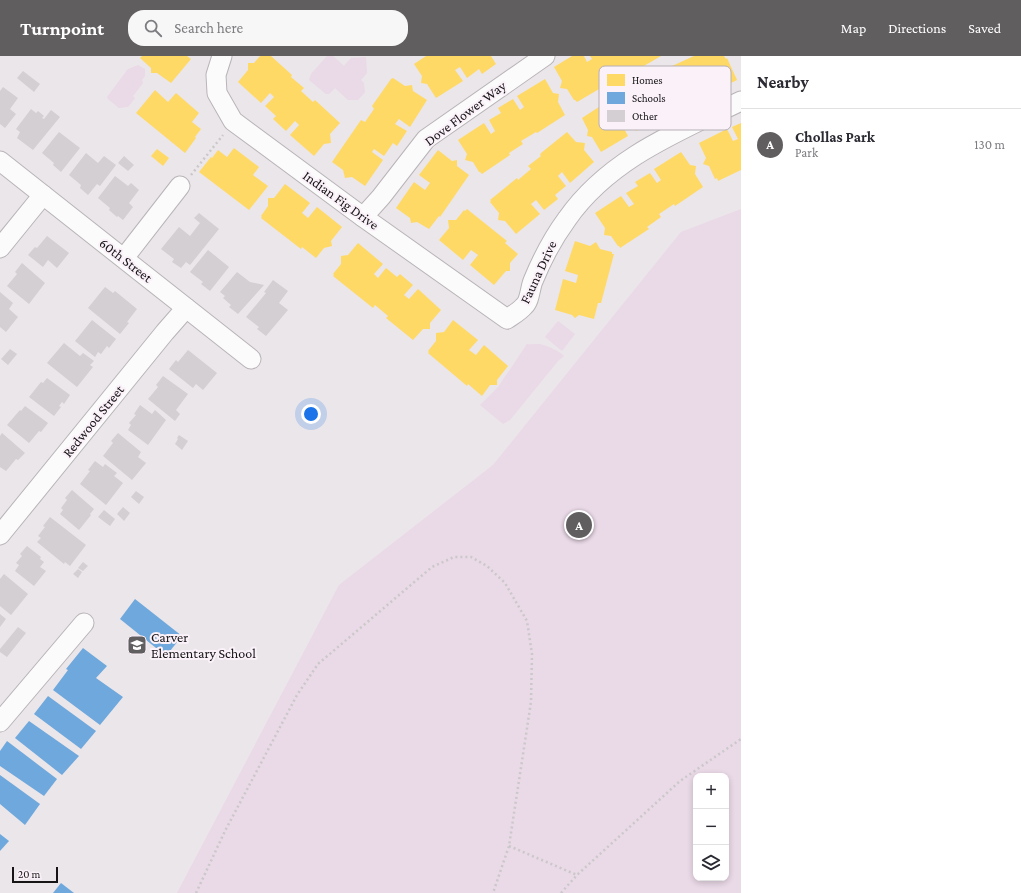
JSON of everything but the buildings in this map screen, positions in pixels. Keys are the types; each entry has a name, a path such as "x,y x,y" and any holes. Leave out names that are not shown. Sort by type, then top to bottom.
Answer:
{"street":[{"name":"Indian Fig Drive","path":"222,56 216,74 217,93 233,121 363,217 507,319"},
{"name":"Dove Flower Way","path":"363,217 381,197 426,139 545,56"},
{"name":"Fauna Drive","path":"731,106 741,101"},
{"name":"Fauna Drive","path":"507,319 526,306 535,276 555,237 567,218 597,184 614,170 651,145 682,130"},
{"name":"60th Street","path":"0,161 251,359"},
{"path":"124,258 180,186"},
{"path":"0,248 43,195"},
{"name":"Redwood Street","path":"0,535 186,308"},
{"path":"0,722 84,623"}],"path":[{"path":"180,186 192,174 233,121"},
{"path":"196,893 225,831 297,695 318,664 432,567 454,557 471,557 487,566 505,583 527,621 532,654 531,702 509,846 492,893"},
{"path":"561,893 577,875 680,781 741,739"},
{"path":"509,846 577,875"}],"shaded area":[{"path":"327,56 333,56 344,66 351,58 366,57 367,73 361,80 364,83 365,92 358,100 348,100 335,88 329,94 326,94 309,80 311,74"},
{"path":"138,65 145,69 145,76 142,80 143,83 133,96 135,98 128,107 119,108 107,97 128,69"},
{"path":"741,209 741,893 177,893 339,585 493,465 681,232"},
{"path":"558,321 575,334 562,351 545,337"},
{"path":"527,344 541,344 560,352 564,356 558,361 510,420 503,424 480,405 498,387"}],"place":[{"name":"Chollas Park","path":"579,525"},
{"name":"Carver Elementary School","path":"137,645"}]}
